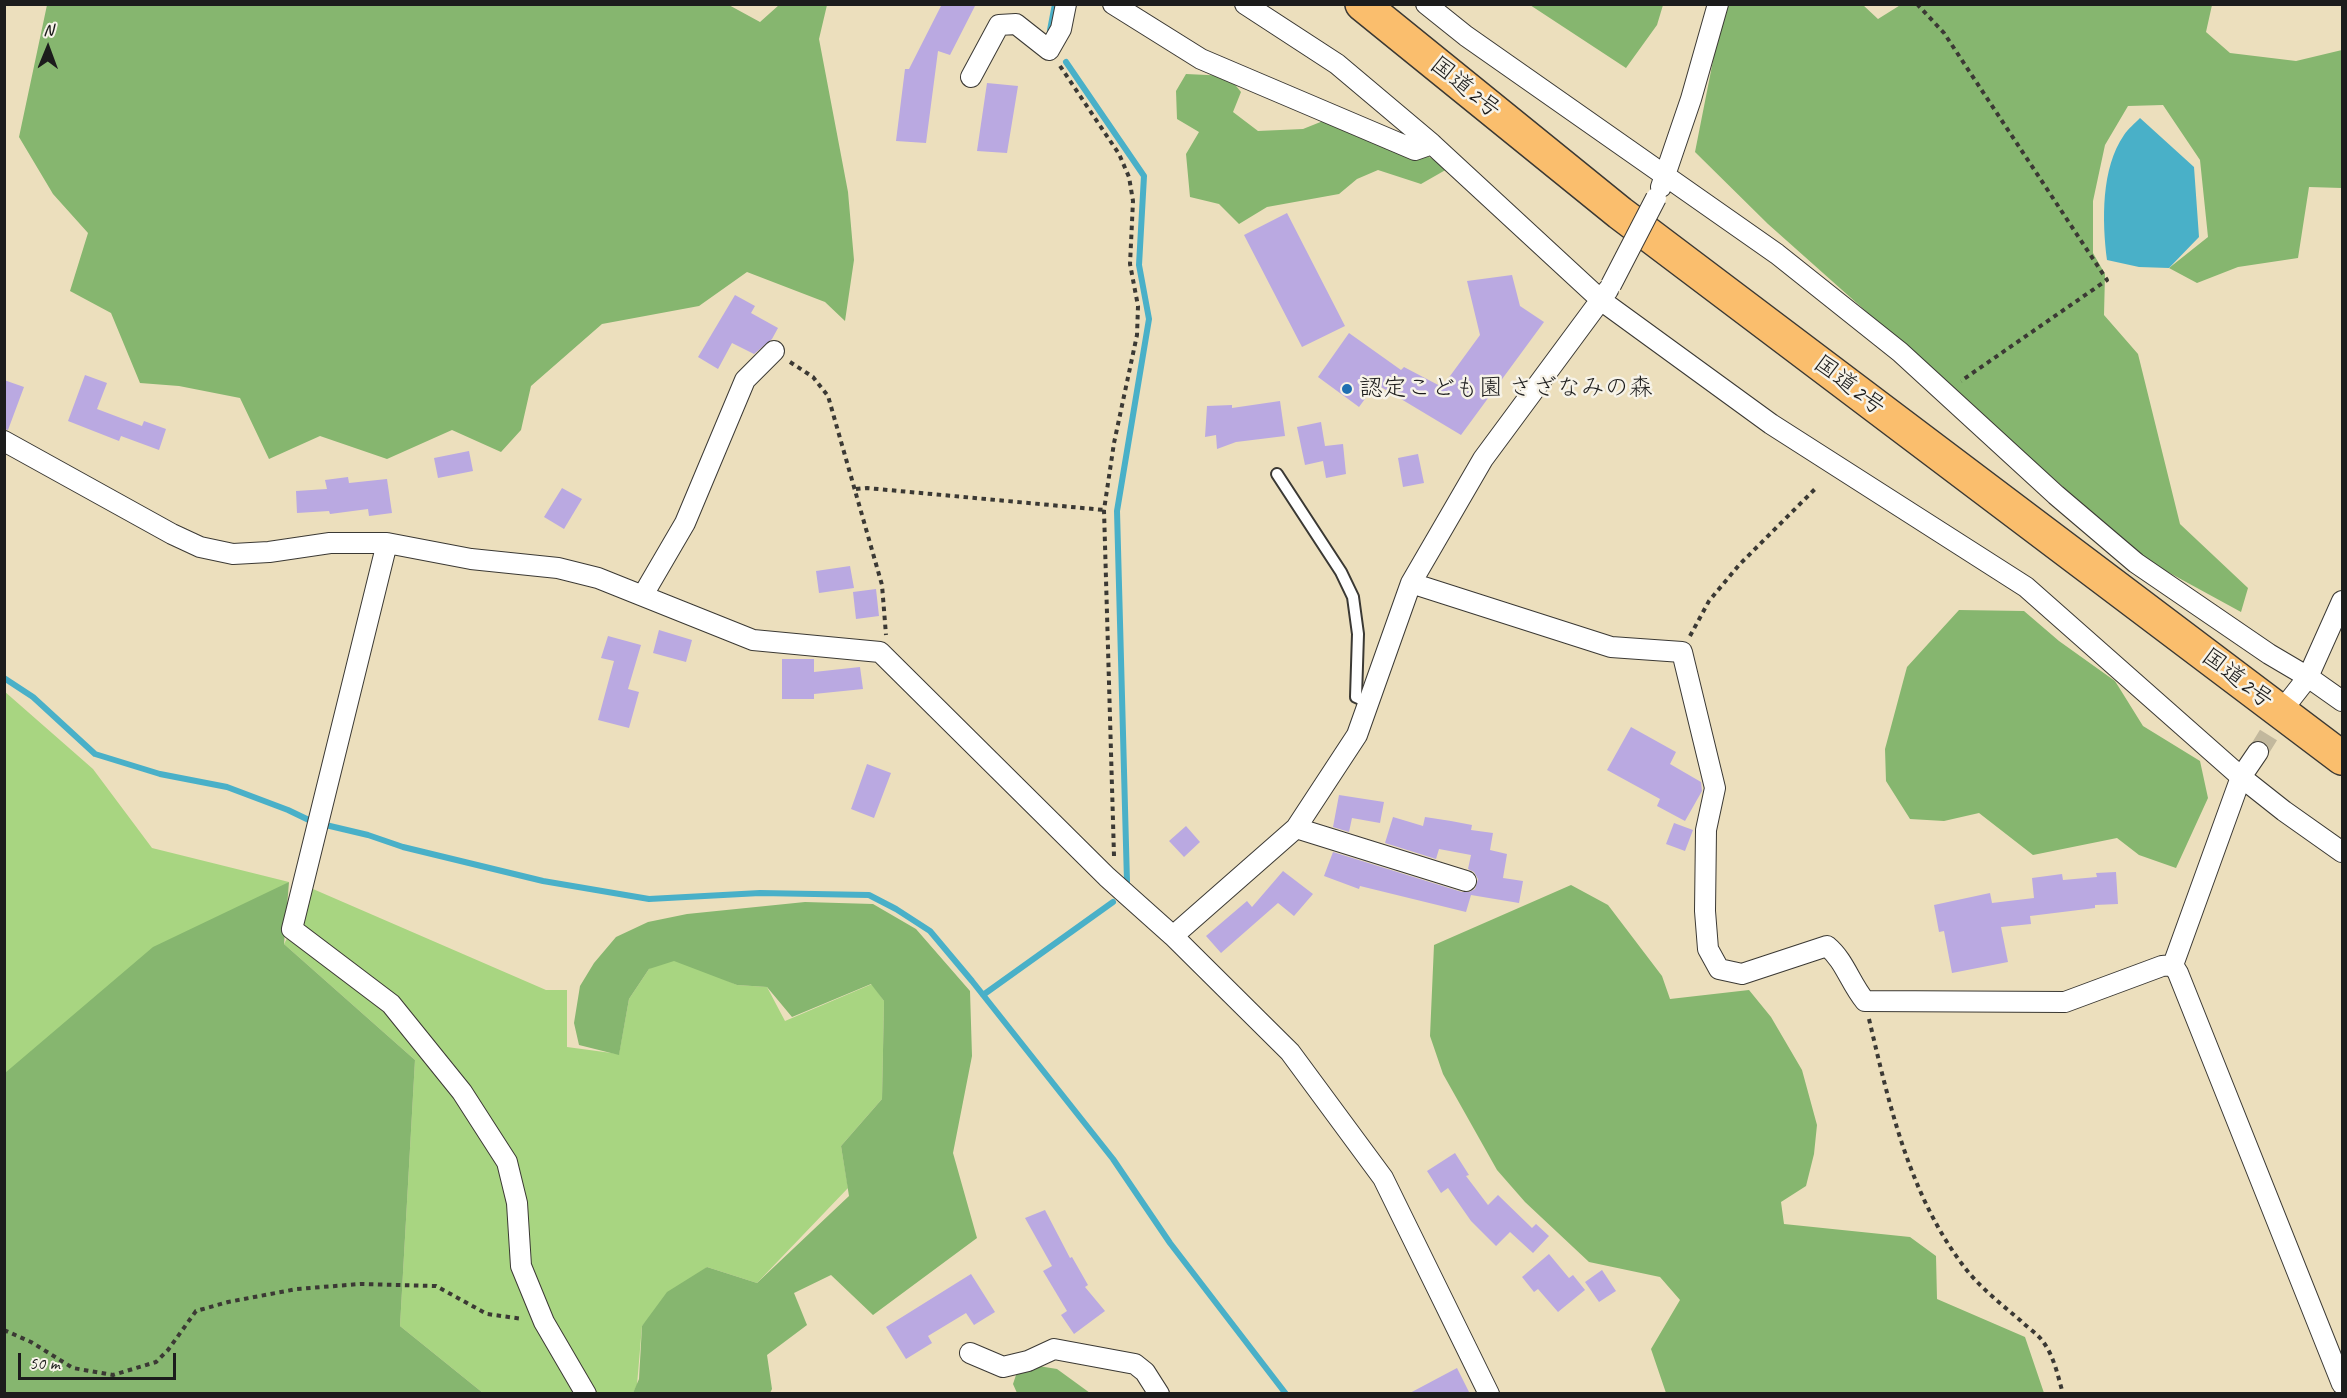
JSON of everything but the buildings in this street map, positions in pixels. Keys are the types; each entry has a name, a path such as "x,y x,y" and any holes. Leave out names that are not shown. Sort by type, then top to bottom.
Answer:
{"highway":[{"name":"国道2号","path":"1362,4 1620,213 2343,758"}],"street":[{"path":"971,77 999,25 1016,24 1050,50 1061,29 1066,4"},
{"path":"1113,4 1201,59 1415,150 1432,144"},
{"path":"1245,4 1337,64 1606,293 1771,424 2025,587 2241,777 2284,811 2343,852"},
{"path":"1426,4 1466,36 1777,254 1900,352 2056,495 2136,563 2269,654 2308,676 2343,700"},
{"path":"1173,936 1296,828 1357,735 1411,583 1483,459 1606,293 1656,198 1691,99 1718,4"},
{"path":"643,594 685,523 745,380 774,351"},
{"path":"4,441 172,534 200,547 233,554 269,552 330,543 387,543 471,559 558,568 598,578 643,594 753,640 880,652 1107,877 1173,936 1290,1052 1383,1178 1490,1394"},
{"path":"387,543 292,929 391,1004 462,1092 507,1162 517,1203 521,1266 544,1322 586,1394"},
{"path":"1411,583 1611,647 1682,652 1715,788 1706,830 1705,911 1708,950 1719,969 1742,974 1827,946 1838,955 1855,990 1865,1001 2065,1002 2173,964"},
{"path":"2290,700 2308,676 2343,601"},
{"path":"2258,752 2241,777 2173,964 2343,1384"},
{"path":"1296,828 1466,881"},
{"path":"970,1353 1002,1367 1028,1361 1054,1349 1135,1364 1144,1372 1159,1394"}],"lane":[{"path":"1277,474 1341,572 1353,597 1358,634 1356,697 1367,702"}],"path":[{"path":"1917,4 1944,33 2107,280 1954,386"},
{"path":"1050,50 1119,154 1129,177 1133,201 1130,264 1138,306 1137,336 1114,443 1104,510 1114,867 1107,877"},
{"path":"774,351 813,377 828,396 882,585 887,641 880,652"},
{"path":"856,489 867,488 1104,510"},
{"path":"1682,652 1709,601 1739,564 1815,489"},
{"path":"1865,1001 1889,1101 1902,1144 1935,1226 1962,1265 1978,1283 2043,1341 2053,1359 2063,1394"},
{"path":"4,1330 31,1342 74,1368 113,1375 156,1362 168,1350 196,1311 228,1302 297,1289 360,1284 436,1286 486,1314 544,1322"}],"green space":[{"path":"727,4 760,22 779,5 827,5 819,39 848,192 854,260 845,321 825,302 747,272 699,306 602,324 531,386 521,430 501,452 452,430 387,459 320,436 269,459 240,398 179,386 140,383 111,313 70,291 88,233 53,194 19,137 47,5"},
{"path":"1902,4 2212,5 2206,32 2230,53 2296,61 2342,50 2342,188 2309,187 2298,258 2238,267 2197,283 2169,268 2208,237 2200,160 2163,105 2128,106 2105,145 2093,201 2093,253 2105,274 2104,315 2138,354 2180,524 2248,588 2241,612 2144,559 1768,224 1695,152 1724,5 1863,5 1878,19"},
{"path":"1530,5 1663,5 1657,25 1626,68"},
{"path":"1186,74 1228,76 1241,92 1233,112 1258,131 1303,129 1328,119 1405,146 1449,168 1421,184 1378,170 1357,179 1339,194 1267,207 1239,224 1219,204 1190,197 1186,154 1199,132 1177,119 1176,91"},
{"path":"1959,610 2024,611 2059,641 2115,681 2143,726 2200,761 2208,798 2176,868 2139,855 2117,838 2033,855 1979,813 1944,821 1910,819 1886,781 1885,749 1907,667"},
{"path":"4,691 93,769 152,848 289,882 5,1084"},
{"path":"289,882 284,944 415,1060 400,1326 483,1393 5,1394 5,1073 153,947"},
{"path":"1571,885 1608,905 1662,976 1670,999 1749,990 1771,1017 1802,1070 1817,1125 1814,1154 1806,1186 1781,1202 1784,1224 1910,1237 1936,1256 1937,1299 2025,1337 2044,1393 1666,1393 1651,1349 1680,1300 1660,1277 1589,1262 1525,1202 1497,1170 1443,1074 1430,1036 1434,945"},
{"path":"313,889 546,990 567,990 567,1047 619,1054 629,999 649,969 669,955 737,985 767,987 785,1021 872,984 884,1001 882,1099 841,1146 848,1188 757,1283 707,1267 642,1326 637,1385 633,1393 483,1393 400,1326 415,1060 284,944"},
{"path":"805,902 873,904 916,929 970,991 972,1056 953,1153 977,1238 873,1315 831,1275 794,1293 807,1325 767,1355 772,1389 770,1393 633,1393 639,1379 642,1326 667,1292 707,1267 757,1283 849,1196 841,1146 882,1099 884,1001 871,984 792,1017 767,987 737,985 674,961 649,969 629,999 619,1055 579,1045 574,1023 580,986 594,963 616,937 648,922 687,914"},
{"path":"1020,1363 1057,1369 1090,1393 1017,1393 1013,1384"}],"water":[{"path":"2140,118 2194,167 2199,237 2169,268 2139,267 2107,260 2104,212 2107,179 2116,148"}],"waterway":[{"path":"1050,30 1055,4"},
{"path":"1066,62 1144,176 1139,265 1149,319 1117,511 1127,882"},
{"path":"4,678 33,697 95,754 160,774 227,787 313,822 368,835 403,847 543,881 649,899 760,893 869,895 896,909 930,931 972,981 1113,1159 1170,1243 1286,1394"},
{"path":"983,995 1113,902"}],"tunnel":[{"path":"2258,752 2287,705"}],"place":[{"name":"認定こども園 さざなみの森","path":"1347,389"}]}
